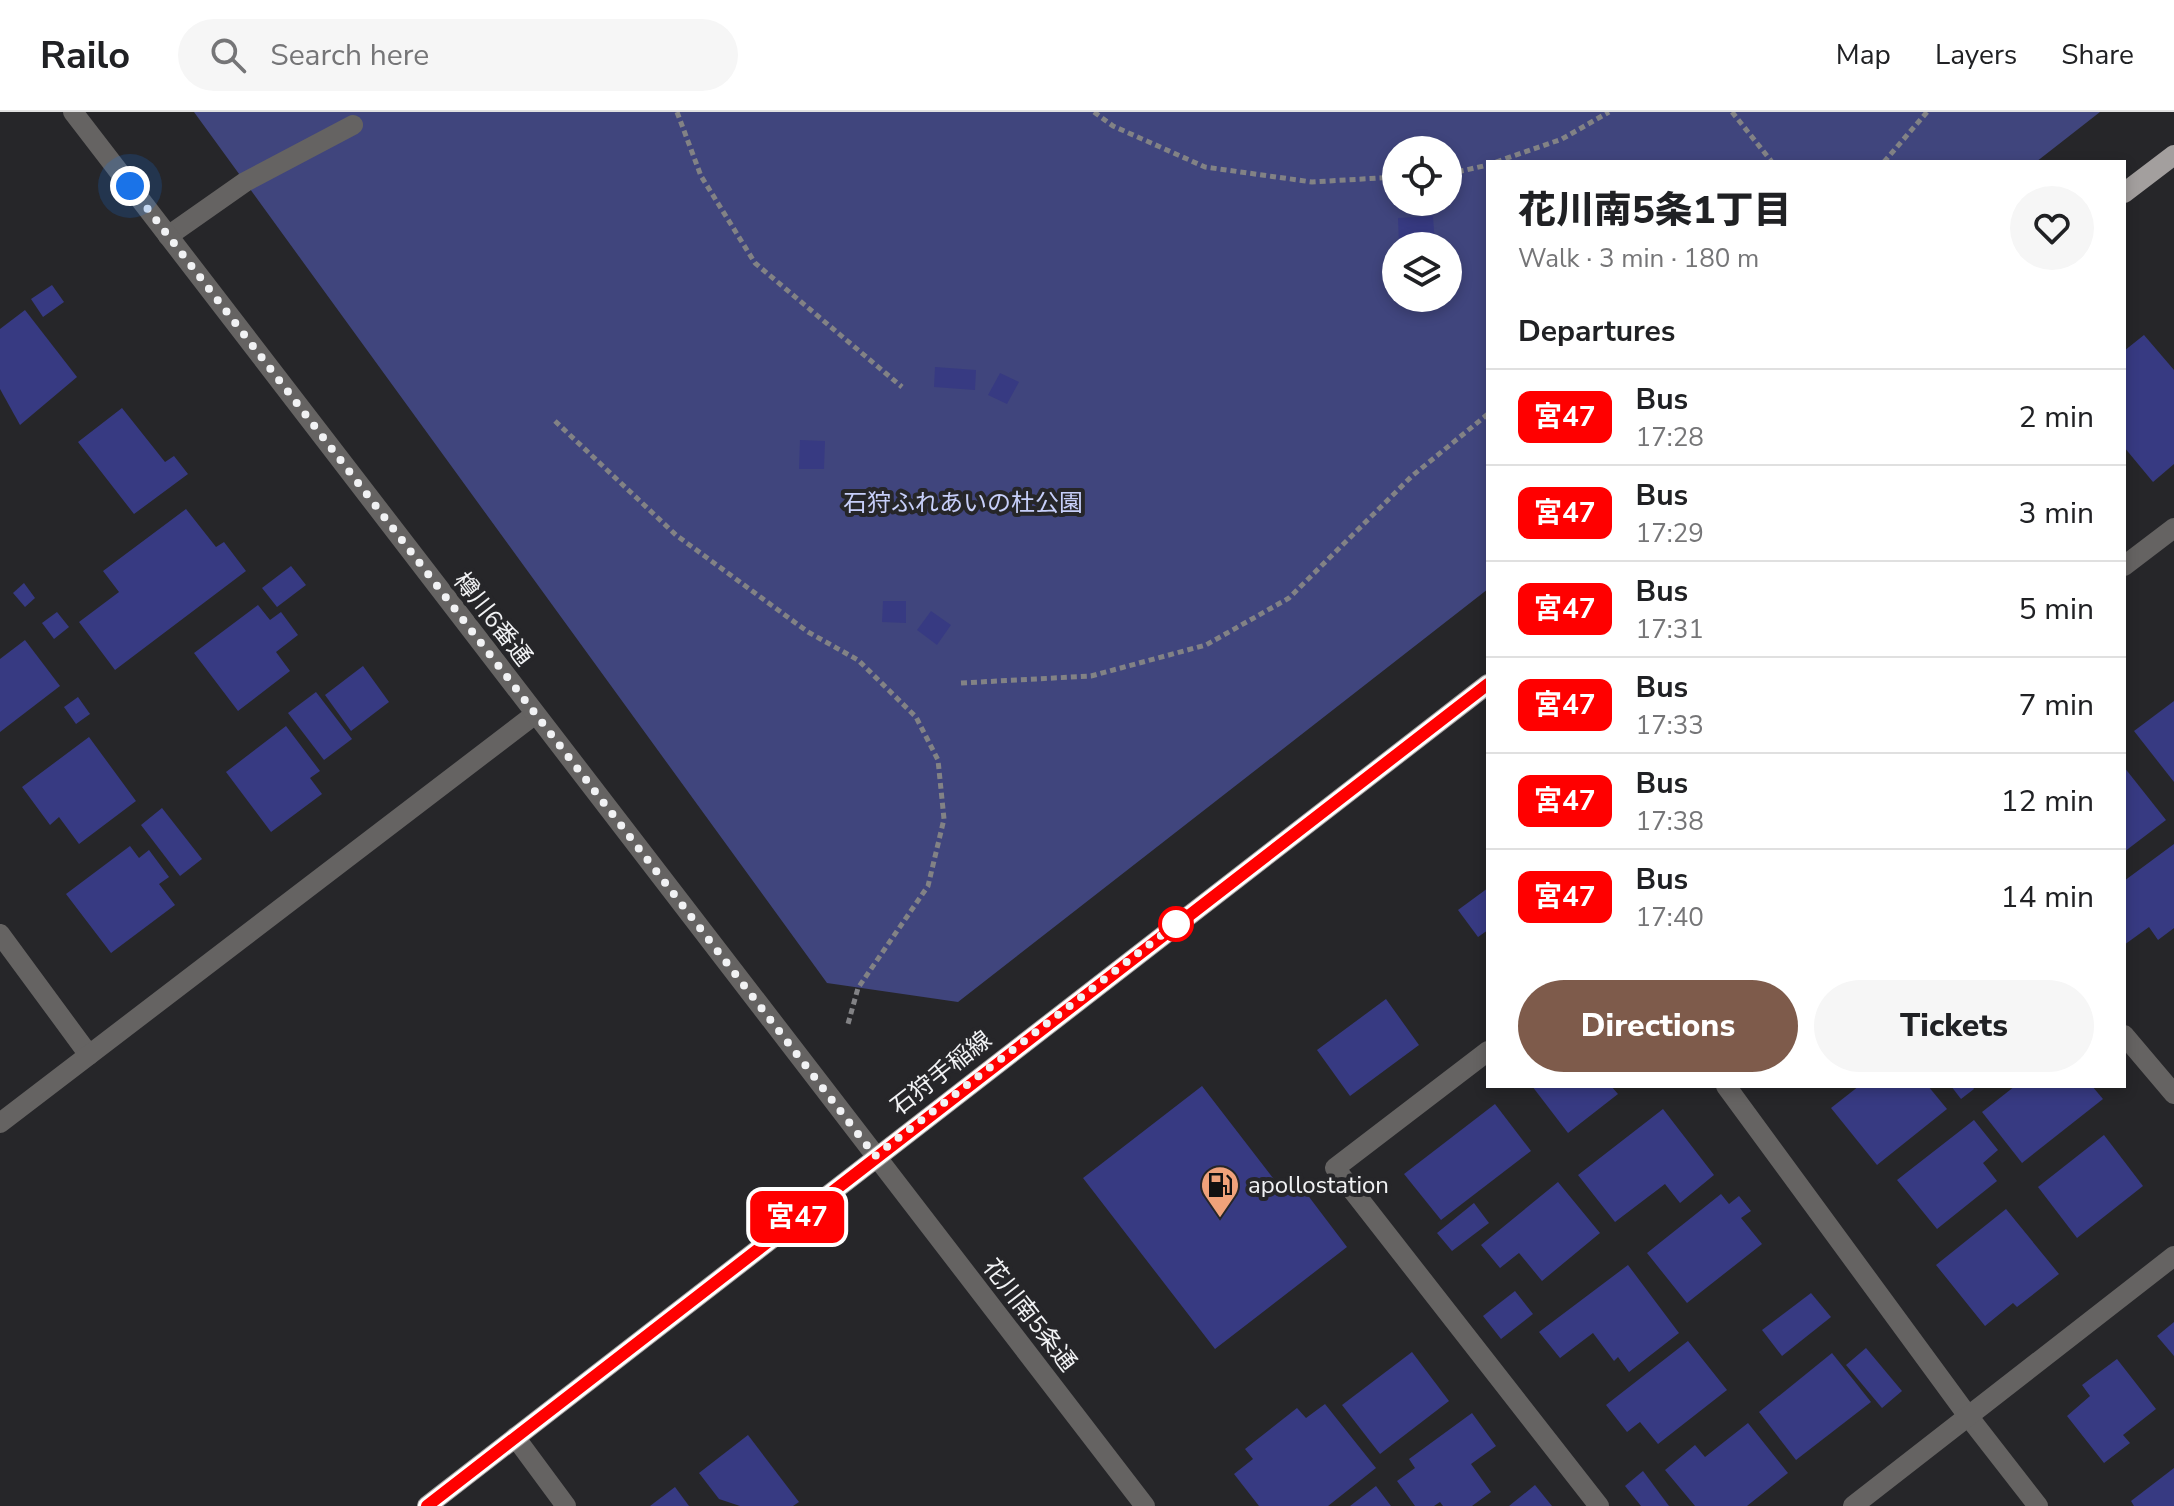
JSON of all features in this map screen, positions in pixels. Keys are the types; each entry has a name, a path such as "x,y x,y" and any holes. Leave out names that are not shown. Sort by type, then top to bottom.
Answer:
{"main road":[{"path":"2126,191 2174,155"},
{"name":"石狩手稲線","path":"427,1506 1486,686"}],"street":[{"name":"樽川6番通","path":"73,112 875,1156"},
{"path":"168,236 245,182 353,125"},
{"path":"2126,564 2174,528"},
{"path":"0,1123 534,715"},
{"path":"0,934 89,1055"},
{"path":"2126,1037 2174,1094"},
{"path":"1486,1053 1335,1168 1599,1506"},
{"path":"1727,1088 1968,1416 2038,1506"},
{"name":"花川南5条通","path":"875,1156 1145,1506"},
{"path":"1853,1506 2174,1256"},
{"path":"515,1437 566,1506"}],"path":[{"path":"677,112 701,176 755,263 902,387"},
{"path":"1094,112 1113,126 1205,167 1312,182 1382,178"},
{"path":"1502,160 1562,139 1609,112"},
{"path":"1732,112 1770,160"},
{"path":"1886,160 1927,112"},
{"path":"1462,171 1486,165"},
{"path":"961,683 1091,676 1206,645 1289,598 1412,476 1486,416"},
{"path":"555,421 676,535 808,632 858,660 916,717 938,760 944,819 928,886 858,988 848,1024"}],"green space":[{"name":"石狩ふれあいの杜公園","path":"194,112 2100,112 2039,160 1486,160 1486,591 958,1002 827,983"}],"building":[{"path":"1433,216 1434,232 1398,232 1398,218"},
{"path":"52,285 64,302 43,317 31,299"},
{"path":"25,310 77,377 20,425 0,389 0,329"},
{"path":"2144,335 2174,370 2174,464 2153,482 2126,449 2126,349"},
{"path":"935,367 976,370 975,390 934,387"},
{"path":"1000,373 1019,382 1007,404 988,395"},
{"path":"122,408 165,462 174,456 188,474 134,514 78,442"},
{"path":"800,440 825,441 824,469 799,469"},
{"path":"186,509 216,547 224,542 246,571 115,670 79,622 119,592 103,571"},
{"path":"291,566 306,585 277,607 262,588"},
{"path":"24,583 35,598 25,607 13,593"},
{"path":"883,601 906,601 906,623 882,622"},
{"path":"258,605 270,620 281,612 298,635 276,652 290,671 238,711 194,653"},
{"path":"931,611 951,625 937,645 917,630"},
{"path":"57,612 69,627 54,639 42,623"},
{"path":"25,640 60,686 0,732 0,659"},
{"path":"363,666 389,702 351,731 325,695"},
{"path":"316,692 352,739 324,760 288,713"},
{"path":"78,697 90,714 76,724 64,707"},
{"path":"2174,701 2174,782 2134,731"},
{"path":"286,726 320,771 310,778 322,794 271,832 226,772"},
{"path":"89,737 136,801 79,844 59,817 50,825 22,787"},
{"path":"2126,770 2166,820 2126,850"},
{"path":"162,808 202,859 180,876 141,825"},
{"path":"2174,844 2174,928 2158,940 2149,927 2126,944 2126,880"},
{"path":"130,846 139,858 149,850 169,877 159,884 175,905 111,953 66,894"},
{"path":"1486,889 1486,931 1478,937 1458,910"},
{"path":"1386,999 1419,1045 1350,1096 1317,1050"},
{"name":"apollostation","path":"1202,1086 1283,1191 1297,1181 1347,1247 1215,1349 1083,1178"},
{"path":"1534,1088 1613,1088 1618,1094 1568,1133"},
{"path":"1856,1088 1930,1088 1947,1109 1877,1165 1831,1108"},
{"path":"1953,1088 1973,1088 1974,1089 1961,1099"},
{"path":"2012,1088 2094,1088 2103,1099 2022,1163 1982,1112"},
{"path":"1495,1104 1531,1151 1441,1220 1404,1174"},
{"path":"1663,1109 1714,1175 1680,1203 1665,1184 1615,1222 1578,1175"},
{"path":"1974,1120 1998,1150 1983,1163 1997,1181 1937,1229 1897,1180"},
{"path":"2104,1135 2143,1186 2077,1238 2038,1187"},
{"path":"1558,1182 1600,1233 1542,1281 1519,1253 1500,1268 1481,1245"},
{"path":"1721,1194 1729,1204 1739,1196 1751,1211 1741,1218 1762,1244 1687,1303 1647,1253"},
{"path":"1474,1203 1489,1223 1452,1251 1437,1233"},
{"path":"2006,1209 2059,1274 2017,1307 2013,1303 1985,1326 1936,1265"},
{"path":"1628,1265 1679,1333 1629,1372 1618,1357 1614,1361 1593,1333 1560,1358 1539,1332"},
{"path":"1515,1291 1533,1314 1501,1339 1483,1316"},
{"path":"1811,1293 1831,1317 1782,1356 1762,1330"},
{"path":"2174,1322 2174,1356 2157,1336"},
{"path":"1688,1341 1727,1390 1658,1444 1640,1422 1627,1432 1606,1405"},
{"path":"1866,1348 1902,1391 1882,1408 1846,1365"},
{"path":"1412,1352 1449,1401 1380,1454 1342,1405"},
{"path":"1832,1353 1871,1402 1796,1460 1759,1412"},
{"path":"2117,1359 2156,1409 2123,1435 2130,1443 2104,1463 2067,1416 2090,1396 2082,1385"},
{"path":"1325,1404 1376,1468 1328,1506 1259,1506 1234,1474 1253,1459 1245,1449 1297,1408 1306,1418"},
{"path":"1472,1413 1496,1446 1471,1464 1491,1492 1472,1506 1443,1506 1440,1502 1434,1506 1415,1506 1397,1481 1415,1468 1409,1459"},
{"path":"1748,1423 1788,1473 1747,1506 1695,1506 1665,1470 1695,1445 1705,1457"},
{"path":"748,1435 799,1502 793,1506 740,1506 719,1499 699,1473"},
{"path":"2174,1468 2174,1506 2134,1506 2131,1501"},
{"path":"1643,1471 1669,1506 1641,1506 1625,1486"},
{"path":"1535,1485 1552,1506 1509,1506"},
{"path":"1376,1486 1391,1506 1350,1506"},
{"path":"675,1487 689,1506 650,1506"}],"bus line":[{"name":"宮47","path":"427,1506 855,1171 1486,686"}],"place":[{"name":"apollostation","path":"1220,1219"}],"route":[{"path":"130,186 875,1156 1176,924"}]}
